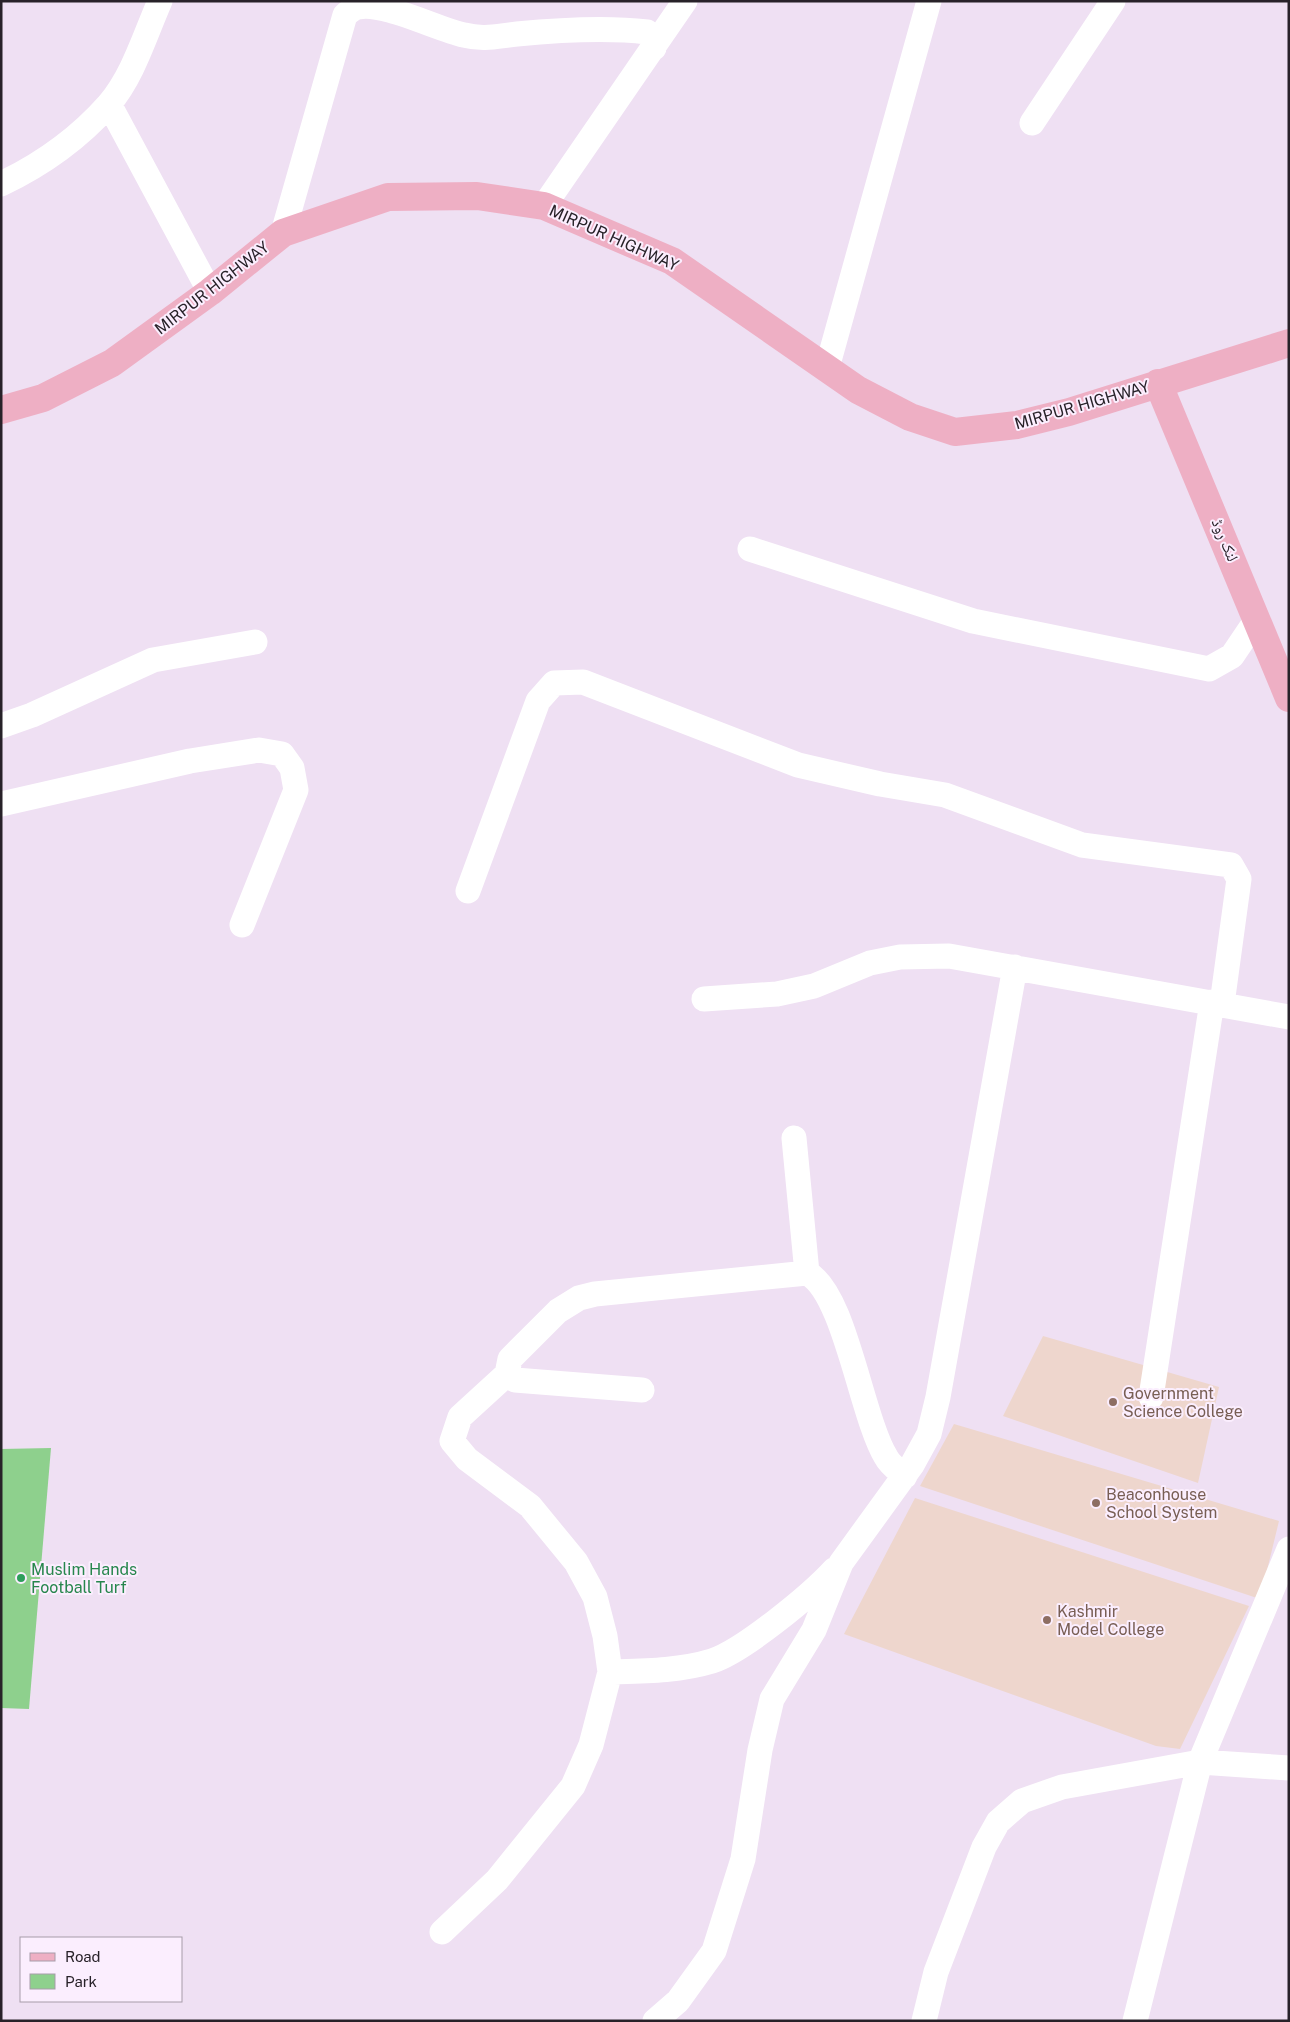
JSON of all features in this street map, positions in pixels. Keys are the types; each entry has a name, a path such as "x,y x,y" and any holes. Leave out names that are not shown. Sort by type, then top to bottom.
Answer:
{"main road":[{"name":"MIRPUR HIGHWAY","path":"1,410 43,398 112,363 210,292 283,233 388,196 477,196 544,206 672,261 858,390 910,417 955,432 1017,425 1289,343"},
{"name":"لنک روڈ","path":"1158,384 1289,698"}],"street":[{"path":"1,184 54,155 109,104 130,71 160,1"},
{"path":"544,206 685,1"},
{"path":"827,368 928,1"},
{"path":"1032,123 1113,1"},
{"path":"283,233 345,15 356,7 373,6 462,35 486,39 516,34 630,30 647,32 653,41 654,48"},
{"path":"109,104 210,292"},
{"path":"750,549 973,621 1209,669 1232,656 1257,619"},
{"path":"1,726 32,715 153,660 255,642"},
{"path":"468,891 538,702 554,683 583,682 798,764 880,784 945,795 1082,845 1231,865 1239,879 1151,1397"},
{"path":"1,804 190,761 259,750 282,754 292,768 296,790 242,924"},
{"path":"704,999 777,994 814,986 870,963 900,957 949,956 1289,1017"},
{"path":"610,1672 663,1670 713,1660 749,1640 818,1588 841,1563 905,1476 928,1434 938,1397 1015,967"},
{"path":"794,1138 807,1273"},
{"path":"442,1932 497,1880 573,1786 591,1744 610,1672 605,1636 595,1596 576,1562 530,1506 467,1459 452,1441 460,1417 507,1374 510,1359 558,1311 579,1298 595,1294 807,1273 817,1278 830,1300 866,1408 885,1456 905,1476"},
{"path":"507,1374 515,1380 642,1390"},
{"path":"1135,2021 1200,1762 1289,1549"},
{"path":"655,2021 678,2001 714,1951 743,1858 760,1750 772,1699 814,1630 841,1563"},
{"path":"924,2021 936,1972 984,1847 998,1822 1022,1801 1062,1787 1200,1762 1289,1768"}],"shaded area":[{"name":"Government Science College","path":"1043,1336 1219,1387 1198,1483 1003,1416"},
{"name":"Beaconhouse School System","path":"954,1424 1279,1521 1260,1599 920,1486"},
{"name":"Kashmir Model College","path":"915,1498 1249,1606 1180,1749 1156,1746 844,1634"}],"green space":[{"name":"Muslim Hands Football Turf","path":"51,1448 29,1709 1,1708 1,1449"}],"place":[{"name":"Government Science College","path":"1113,1402"},
{"name":"Beaconhouse School System","path":"1096,1503"},
{"name":"Muslim Hands Football Turf","path":"21,1578"},
{"name":"Kashmir Model College","path":"1047,1620"}]}
